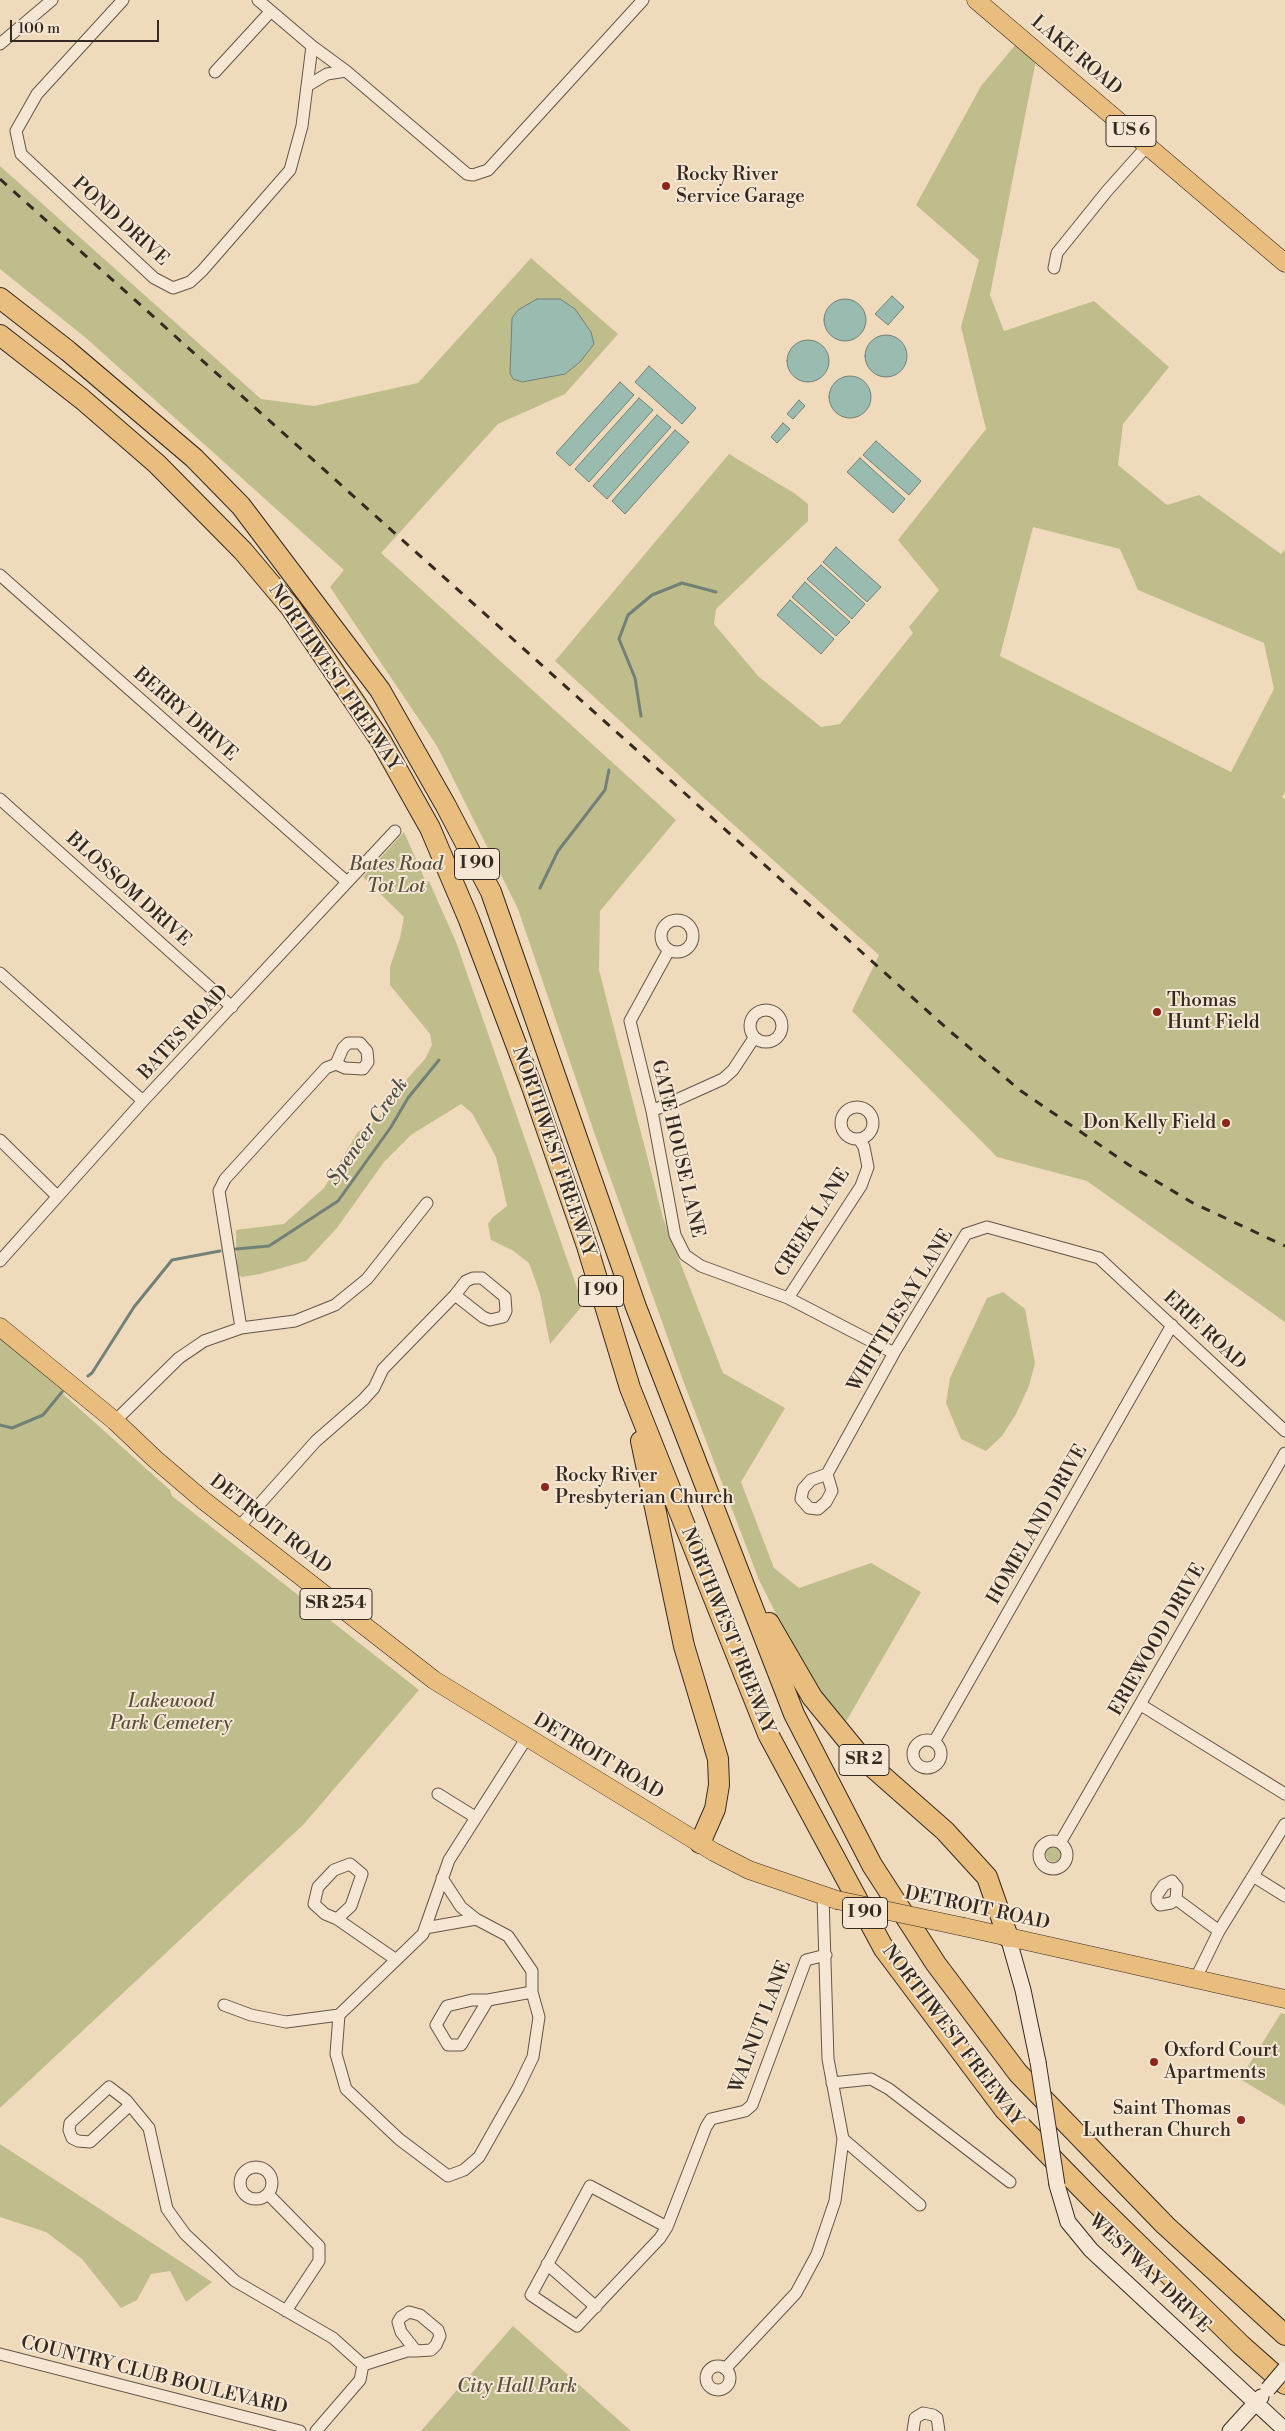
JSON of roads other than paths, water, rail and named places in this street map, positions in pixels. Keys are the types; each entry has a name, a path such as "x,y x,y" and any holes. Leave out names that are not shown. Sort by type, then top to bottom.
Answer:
{"highway":[{"name":"NORTHWEST FREEWAY","path":"0,298 68,351 194,458 241,506 380,690 446,806 491,892 636,1307 736,1566 794,1714 872,1865 936,1964 1018,2074 1165,2225 1285,2335"},
{"name":"NORTHWEST FREEWAY","path":"0,335 82,399 157,464 243,552 291,608 381,740 430,828 469,920 580,1225 630,1388 768,1734 884,1948 1004,2109 1106,2213 1241,2345 1276,2386"},
{"path":"630,1388 684,1646 718,1759 719,1785 714,1809 700,1843"},
{"name":"SR 2","path":"736,1566 812,1697 861,1757 945,1831 987,1877 1008,1937"}],"main road":[{"name":"LAKE ROAD","path":"976,0 1285,263"},
{"name":"DETROIT ROAD","path":"0,1327 115,1421 155,1459 239,1528 413,1666 526,1738 700,1843 749,1870 830,1898 1285,1999"},
{"name":"WESTWAY DRIVE","path":"1008,1937 1023,1990 1038,2062 1057,2186 1068,2222 1091,2250 1285,2430"},
{"path":"1230,2431 1256,2403 1276,2386 1285,2369"}],"street":[{"path":"0,44 52,0"},
{"name":"POND DRIVE","path":"123,0 38,94 16,131 20,154 154,278 173,288 190,282 202,271 290,170 302,126 312,46"},
{"path":"258,0 312,46 346,71 467,174 474,175 488,170 643,0"},
{"path":"215,72 271,11"},
{"path":"306,86 327,74 346,71"},
{"path":"1054,268 1057,253 1107,191 1148,146"},
{"name":"BERRY DRIVE","path":"0,575 346,882"},
{"name":"BLOSSOM DRIVE","path":"0,799 232,1007"},
{"name":"BATES ROAD","path":"0,1261 143,1101 395,831"},
{"name":"GATE HOUSE LANE","path":"669,950 630,1022 652,1111 675,1235 685,1255 701,1266 788,1298 894,1353"},
{"path":"0,973 143,1101"},
{"path":"652,1111 722,1079 733,1070 754,1038"},
{"path":"241,1328 219,1191 225,1179 326,1068 336,1064"},
{"name":"CREEK LANE","path":"788,1298 861,1186 868,1167 864,1148 859,1139"},
{"path":"0,1140 57,1196"},
{"path":"115,1421 179,1358 204,1341 241,1328 295,1321 335,1305 367,1279 426,1204"},
{"name":"WHITTLESAY LANE","path":"827,1474 894,1353 966,1234 987,1227 1099,1258"},
{"name":"ERIE ROAD","path":"1099,1258 1285,1431"},
{"path":"239,1528 316,1441 363,1400 374,1388 383,1369 455,1295 466,1281 473,1278 482,1278 505,1296 506,1311 503,1316 490,1320 483,1318 455,1295"},
{"name":"HOMELAND DRIVE","path":"934,1742 1172,1325"},
{"name":"ERIEWOOD DRIVE","path":"1060,1843 1285,1453"},
{"path":"1141,1705 1285,1794"},
{"path":"224,2005 251,2015 286,2022 339,2015 423,1934 449,1860 526,1738"},
{"path":"438,1794 475,1817"},
{"path":"1196,1978 1219,1931 1285,1824"},
{"path":"337,1919 351,1906 362,1874 350,1864 334,1870 318,1886 314,1904 325,1914 337,1919 395,1959"},
{"path":"1253,1876 1285,1896"},
{"path":"339,2015 336,2054 346,2089 398,2139 448,2176 464,2170 479,2157 518,2088 533,2057 539,2017 532,1992 532,1971 508,1936 476,1919 461,1907 442,1878"},
{"path":"726,2369 796,2293 817,2254 835,2201 843,2139 828,2059 826,1955 830,1898"},
{"path":"1176,1899 1219,1931"},
{"path":"425,1928 476,1919"},
{"name":"WALNUT LANE","path":"667,2227 590,2186 531,2295 577,2326 667,2227 706,2127 711,2119 745,2111 752,2105 806,1960 826,1955"},
{"path":"488,2000 461,2045 448,2045 436,2026 447,2006 472,2000 488,2000 532,1992"},
{"path":"832,2082 871,2078 889,2089 1010,2182"},
{"path":"130,2105 90,2142 78,2141 72,2138 69,2130 70,2122 109,2087 130,2105 149,2128 167,2209 185,2234 235,2281 270,2304 286,2310 333,2338 363,2365"},
{"path":"843,2139 920,2205"},
{"path":"268,2194 319,2246 319,2261 286,2310"},
{"path":"547,2264 596,2306"},
{"path":"363,2365 407,2351 416,2351"},
{"name":"COUNTRY CLUB BOULEVARD","path":"0,2354 300,2431"},
{"path":"316,2431 360,2380 363,2365"},
{"path":"913,2431 915,2418 924,2413 937,2418 939,2431"}],"water":[{"path":"892,296 904,307 888,325 875,314"},
{"path":"537,299 560,299 575,309 591,332 594,344 580,362 565,374 522,382 513,379 510,373 512,318 518,310"},
{"path":"849,299 857,302 863,308 866,320 863,332 857,338 841,341 833,338 827,332 824,316 827,308 833,302"},
{"path":"890,335 898,338 904,344 907,356 904,368 898,374 882,377 874,374 868,368 865,352 868,344 874,338"},
{"path":"812,340 820,343 826,349 829,361 826,373 820,379 804,382 796,379 790,373 787,357 790,349 796,343"},
{"path":"649,366 696,408 682,424 635,382"},
{"path":"854,376 862,379 868,385 871,397 868,409 862,415 846,418 838,415 832,409 829,393 832,385 838,379"},
{"path":"620,382 634,395 570,466 556,453"},
{"path":"639,398 653,410 589,482 575,469"},
{"path":"799,400 805,406 793,419 787,414"},
{"path":"657,415 671,427 607,499 593,486"},
{"path":"783,423 790,429 777,443 771,437"},
{"path":"675,430 689,442 625,514 612,501"},
{"path":"876,441 921,481 909,495 863,455"},
{"path":"860,458 905,499 893,513 847,472"},
{"path":"836,547 881,587 867,602 823,562"},
{"path":"821,565 865,604 852,619 807,579"},
{"path":"805,582 850,622 836,636 792,597"},
{"path":"790,600 834,639 821,654 777,615"}],"waterway":[{"name":"Spencer Creek","path":"641,716 635,678 619,639 628,615 652,595 682,583 716,592"},
{"name":"Spencer Creek","path":"540,888 558,851 605,790 609,770"},
{"name":"Spencer Creek","path":"236,1249 269,1246 338,1201 391,1127 408,1098 439,1060"},
{"name":"Spencer Creek","path":"88,1376 92,1373 134,1307 172,1260 220,1251"},
{"name":"Spencer Creek","path":"0,1425 12,1428 43,1415 62,1392"}],"railway":[{"path":"0,179 952,1033 1021,1091 1129,1165 1193,1203 1285,1246"}],"place":[{"name":"Rocky River Service Garage","path":"666,186"},
{"name":"Thomas Hunt Field","path":"1157,1012"},
{"name":"Don Kelly Field","path":"1226,1123"},
{"name":"Rocky River Presbyterian Church","path":"545,1487"},
{"name":"Oxford Court Apartments","path":"1154,2062"},
{"name":"Saint Thomas Lutheran Church","path":"1241,2120"}],"park label":[{"name":"Bates Road Tot Lot","path":"396,876"},
{"name":"Lakewood Park Cemetery","path":"171,1713"},
{"name":"City Hall Park","path":"517,2387"}]}
